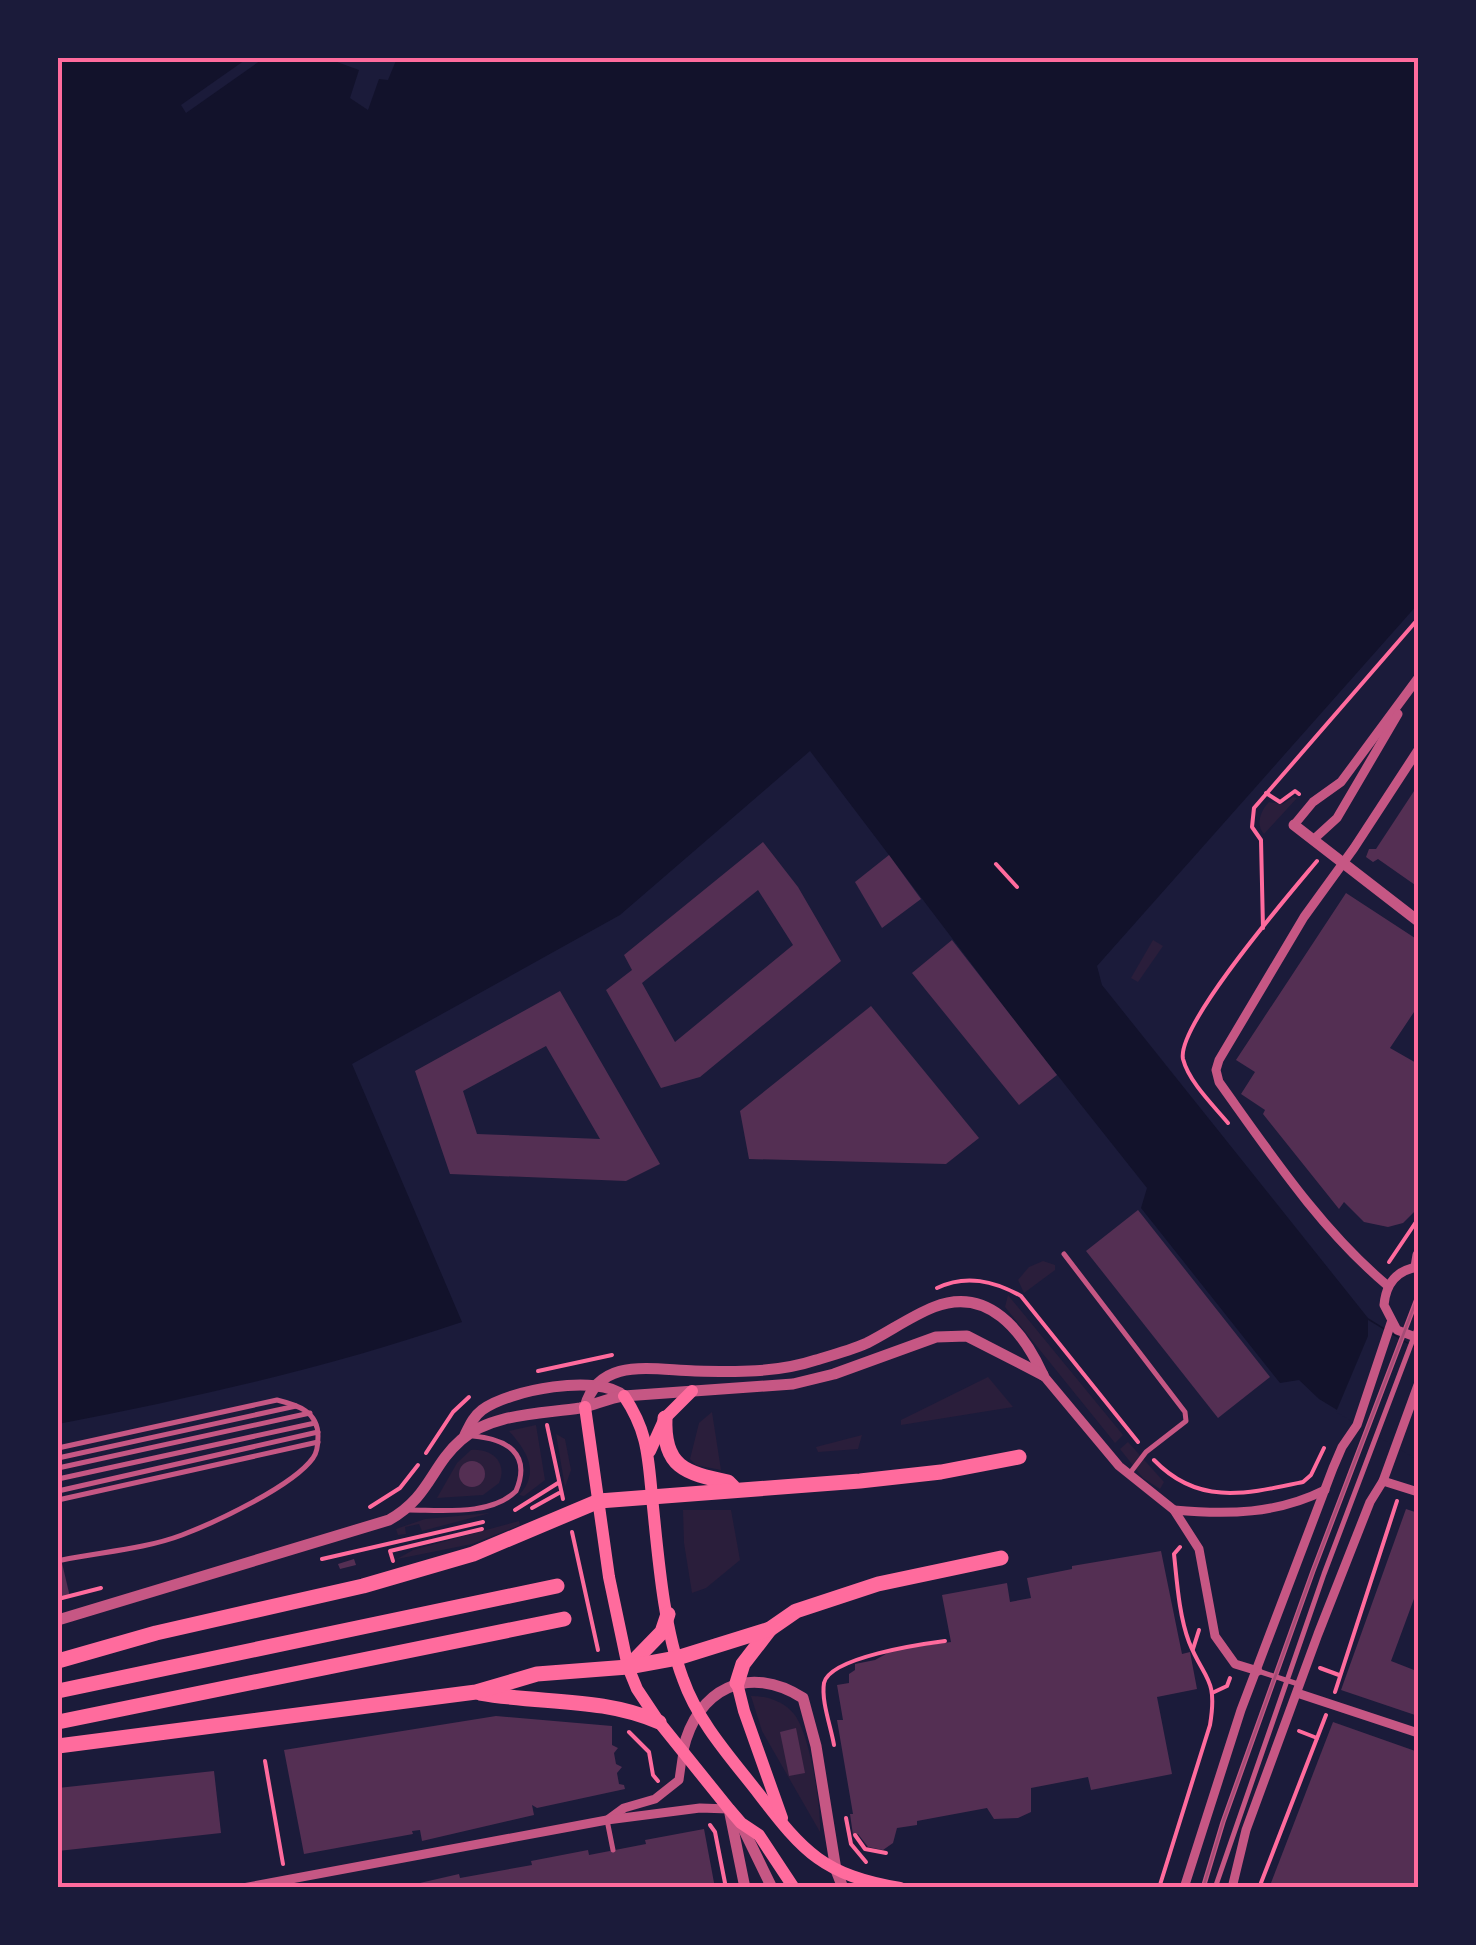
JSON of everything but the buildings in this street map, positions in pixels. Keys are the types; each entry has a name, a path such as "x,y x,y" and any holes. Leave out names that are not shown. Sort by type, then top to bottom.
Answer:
{"highway":[{"path":"665,1418 664,1435 670,1458 704,1477 728,1482 736,1490"},
{"path":"58,1661 156,1633 362,1586 473,1554 599,1501 942,1472 1019,1457"},
{"path":"58,1746 476,1692 537,1674 628,1667 677,1658 770,1629 796,1611 878,1584 1000,1558"},
{"path":"58,1691 557,1586"},
{"path":"628,1667 662,1632 668,1614"},
{"path":"58,1722 564,1619"},
{"path":"738,1683 743,1664 770,1629"},
{"path":"476,1692 513,1699 614,1706 659,1722"}],"main road":[{"path":"649,1454 665,1418 692,1391"},
{"path":"624,1396 644,1431 668,1614 677,1658 698,1711 785,1828 810,1855 862,1881 900,1888"},
{"path":"585,1407 608,1577 628,1667 637,1689 729,1809 759,1835 794,1888"},
{"path":"738,1683 785,1828"}],"street":[{"path":"1418,678 1341,782 1313,802 1294,825 1418,920"},
{"path":"1314,839 1337,818 1418,678"},
{"path":"1388,1286 1286,1175 1220,1082 1216,1070 1262,984 1418,750"},
{"path":"1184,1888 1241,1710 1342,1447 1362,1428 1390,1327 1384,1305 1388,1286 1397,1275 1418,1263"},
{"path":"585,1407 594,1384 617,1371 779,1369 862,1345 934,1307 973,1301 1012,1325 1030,1348 1042,1375 1119,1466 1174,1510 1198,1549 1215,1636 1234,1664 1258,1671"},
{"path":"1390,1327 1410,1339"},
{"path":"465,1435 498,1421 585,1407 606,1398 794,1384 834,1374 936,1337 967,1336 1042,1375"},
{"path":"58,1620 365,1529 406,1510 422,1495 473,1418 485,1407 517,1394 594,1384 617,1389 624,1396"},
{"path":"1232,1888 1246,1830 1418,1386"},
{"path":"1383,1481 1418,1492"},
{"path":"1174,1510 1265,1511 1304,1501 1326,1490"},
{"path":"607,1820 624,1808 655,1799 679,1780 688,1728 698,1711 717,1693 738,1683 761,1682 790,1690 803,1698 816,1746 836,1870 843,1888"},
{"path":"1299,1689 1330,1704 1418,1733"},
{"path":"243,1888 287,1883 607,1820 700,1808 729,1809 745,1887"},
{"path":"741,1823 772,1888"}],"lane":[{"path":"1064,1254 1185,1412 1186,1421 1146,1452 1130,1473"},
{"path":"1215,1888 1410,1339 1418,1296"},
{"path":"1203,1888 1362,1428 1418,1326"},
{"path":"58,1448 276,1400 310,1413 318,1432 316,1456 293,1479 218,1519 179,1536 62,1560"},
{"path":"58,1458 299,1406"},
{"path":"58,1468 310,1413"},
{"path":"58,1479 315,1424"},
{"path":"58,1491 318,1432"},
{"path":"406,1510 486,1506 508,1500 516,1491 520,1470 514,1450 498,1439 465,1435"},
{"path":"58,1500 318,1442"},
{"path":"1258,1671 1286,1680 1299,1689"},
{"path":"607,1820 613,1850"}],"path":[{"path":"1263,928 1261,840 1252,827 1254,808 1418,619"},
{"path":"1228,1123 1189,1072 1183,1048 1190,1028 1326,850"},
{"path":"996,864 1017,887"},
{"path":"1376,1276 1400,1249 1418,1219"},
{"path":"966,1280 999,1284 1021,1296 1146,1452 1184,1486 1237,1494 1303,1482"},
{"path":"504,1515 558,1484"},
{"path":"1206,1513 1210,1492"},
{"path":"518,1516 560,1493"},
{"path":"1258,1888 1330,1704 1393,1514"},
{"path":"316,1560 488,1520"},
{"path":"393,1562 390,1551 486,1528"},
{"path":"1158,1888 1214,1703 1208,1674 1188,1640 1177,1578 1174,1554 1190,1538"},
{"path":"1177,1578 1189,1575"},
{"path":"1193,1649 1199,1629"},
{"path":"836,1755 824,1682 831,1671 892,1648 945,1640"},
{"path":"265,1761 287,1883"},
{"path":"1190,1788 1198,1789"},
{"path":"844,1808 851,1844 864,1861 874,1865"},
{"path":"856,1835 865,1850 886,1853"}],"shaded area":[{"path":"58,58 1418,58 1418,604 1097,966 1102,985 1368,1318 1418,1349 1418,1459 1319,1399 1299,1380 1280,1383 1141,1208 1147,1188 810,751 620,915 352,1064 462,1322 262,1380 58,1424"},
{"path":"1297,798 1264,834 1260,822 1266,805 1283,804"},
{"path":"1153,940 1163,946 1138,982 1131,978"},
{"path":"1043,1261 1055,1265 1055,1270 1024,1293 1018,1280 1029,1267"},
{"path":"1008,1295 1123,1435 1115,1443 1005,1307"},
{"path":"988,1377 1013,1407 901,1425 901,1420"},
{"path":"712,1412 721,1470 696,1465 690,1459 699,1423"},
{"path":"536,1425 545,1480 524,1496 519,1495 529,1478 529,1461 509,1431"},
{"path":"556,1434 565,1439 571,1470 565,1487"},
{"path":"862,1435 858,1449 818,1452 816,1447"},
{"path":"1128,1442 1164,1482 1160,1489 1143,1478 1120,1449"},
{"path":"471,1450 496,1458 501,1469 499,1483 483,1495 437,1498 457,1463"},
{"path":"683,1510 731,1510 740,1560 706,1588 692,1593 684,1543"},
{"path":"490,1513 422,1531 419,1524 405,1527 406,1534 398,1535 396,1529 425,1519"},
{"path":"519,1521 520,1525 472,1544 397,1559 413,1550"},
{"path":"751,1696 780,1703 790,1709 800,1724 813,1771 820,1832 762,1731"}],"pier":[{"path":"248,58 264,58 186,113 181,105"},
{"path":"326,58 397,58 388,80 379,79 368,110 350,98 359,70"},
{"path":"1368,1320 1418,1350 1418,1460 1336,1412 1368,1336"}],"tram line":[{"path":"1203,1888 1313,1571 1418,1296"}]}
